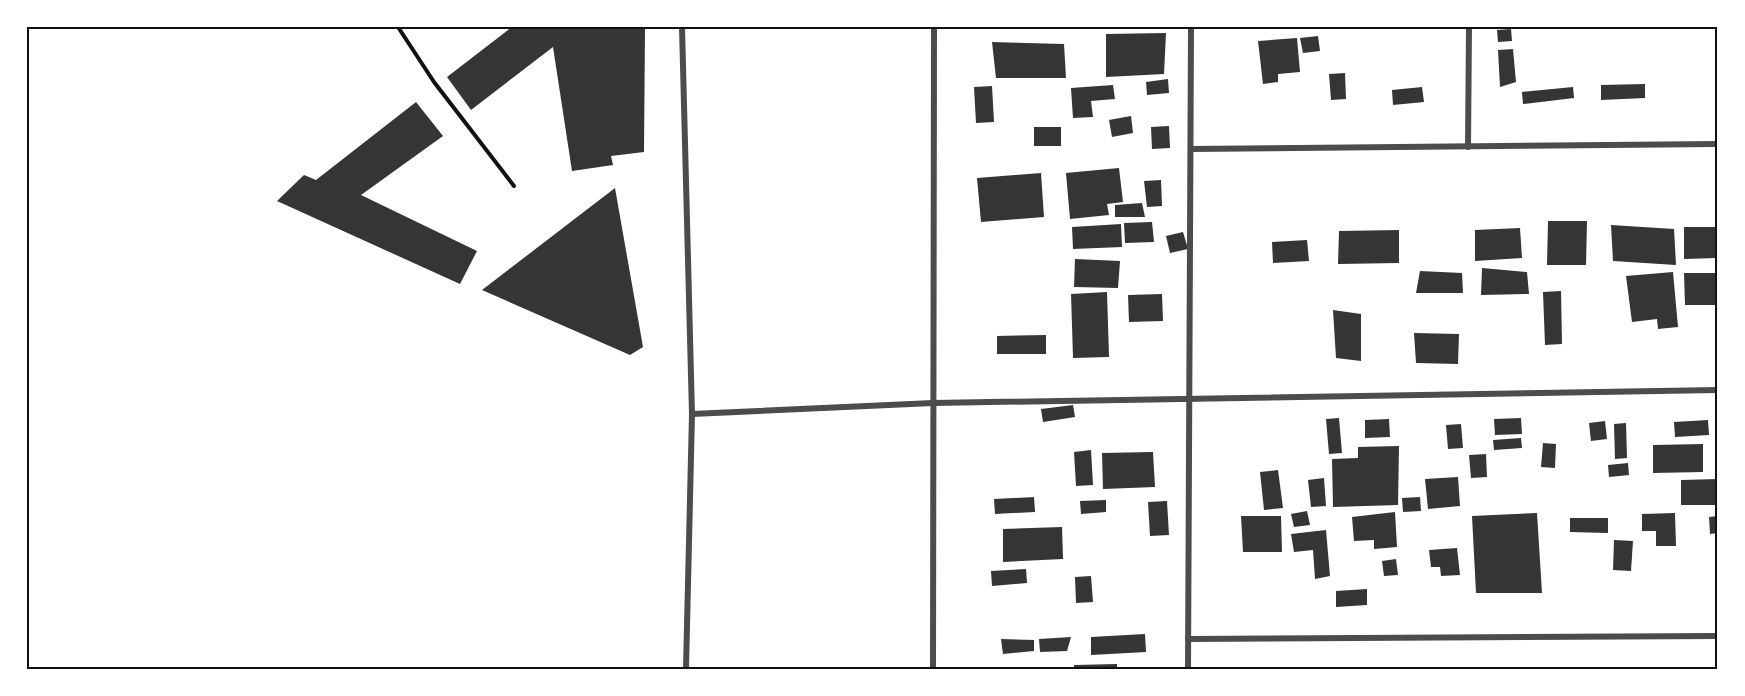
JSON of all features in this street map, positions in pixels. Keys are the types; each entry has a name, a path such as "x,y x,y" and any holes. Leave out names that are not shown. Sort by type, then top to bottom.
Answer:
{"street":[{"path":"682,27 692,414 686,669"},
{"path":"933,669 934,27"},
{"path":"1188,669 1191,27"},
{"path":"1468,147 1469,27"},
{"path":"1191,149 1718,144"},
{"path":"692,414 933,404 1718,390"},
{"path":"1188,639 1718,636"}],"path":[{"path":"398,27 434,82 514,186"}],"building":[{"path":"512,27 645,27 644,152 611,156 613,165 572,171 553,47 471,110 447,77"},
{"path":"1511,29 1512,41 1498,42 1497,30"},
{"path":"1166,33 1164,74 1106,77 1106,34"},
{"path":"1318,36 1320,51 1303,53 1300,38"},
{"path":"1297,38 1300,72 1278,74 1278,82 1263,84 1258,41"},
{"path":"992,42 1064,44 1066,78 996,78"},
{"path":"1513,49 1516,82 1500,87 1498,50"},
{"path":"1345,73 1346,99 1331,100 1329,74"},
{"path":"1168,79 1169,93 1147,95 1146,82"},
{"path":"1645,84 1645,98 1601,100 1601,85"},
{"path":"1113,85 1115,99 1091,101 1093,117 1073,118 1071,88"},
{"path":"992,86 994,122 976,123 974,87"},
{"path":"1422,87 1424,102 1393,105 1392,90"},
{"path":"1573,87 1574,98 1523,104 1522,92"},
{"path":"416,102 443,136 361,195 477,251 460,284 277,201 304,175 316,180"},
{"path":"1131,116 1133,133 1112,137 1109,120"},
{"path":"1169,126 1170,148 1152,149 1151,127"},
{"path":"1034,127 1061,127 1061,146 1034,146"},
{"path":"1119,168 1123,202 1107,204 1109,215 1070,219 1066,173"},
{"path":"1041,173 1044,217 981,222 977,178"},
{"path":"1161,180 1162,206 1147,207 1144,181"},
{"path":"615,188 643,347 630,355 482,290"},
{"path":"1142,203 1145,217 1115,217 1115,205"},
{"path":"1548,221 1587,221 1586,265 1547,265"},
{"path":"1152,222 1154,242 1125,243 1124,223"},
{"path":"1121,224 1122,247 1073,249 1072,227"},
{"path":"1611,225 1674,229 1676,265 1613,261"},
{"path":"1684,227 1718,227 1718,258 1684,259"},
{"path":"1520,228 1522,258 1475,261 1475,230"},
{"path":"1399,230 1399,263 1338,264 1339,231"},
{"path":"1183,232 1188,249 1170,253 1166,236"},
{"path":"1307,240 1309,261 1273,263 1272,242"},
{"path":"1075,259 1120,261 1118,288 1074,287"},
{"path":"1482,268 1527,272 1529,294 1481,295"},
{"path":"1420,271 1462,273 1463,293 1416,293"},
{"path":"1673,272 1678,327 1658,329 1657,319 1632,322 1626,276"},
{"path":"1684,273 1718,273 1718,305 1685,305"},
{"path":"1561,291 1562,344 1545,345 1543,292"},
{"path":"1107,292 1109,357 1073,358 1071,294"},
{"path":"1162,294 1163,321 1129,322 1128,295"},
{"path":"1333,310 1361,314 1361,361 1336,358"},
{"path":"1414,333 1459,334 1458,364 1416,363"},
{"path":"1046,335 1046,354 997,354 997,336"},
{"path":"1073,405 1075,417 1043,422 1041,409"},
{"path":"1339,418 1342,453 1329,454 1326,419"},
{"path":"1521,418 1522,434 1495,435 1494,419"},
{"path":"1389,419 1390,437 1365,438 1365,420"},
{"path":"1708,420 1709,435 1675,437 1674,422"},
{"path":"1605,421 1607,439 1591,441 1589,423"},
{"path":"1626,423 1627,458 1615,459 1614,424"},
{"path":"1461,424 1463,448 1448,449 1446,425"},
{"path":"1521,438 1522,448 1494,450 1493,440"},
{"path":"1543,443 1556,444 1555,468 1541,467"},
{"path":"1703,444 1703,472 1653,473 1653,445"},
{"path":"1399,446 1398,505 1333,507 1332,459 1358,458 1358,447"},
{"path":"1091,450 1093,485 1076,486 1074,452"},
{"path":"1153,452 1155,487 1103,489 1102,453"},
{"path":"1486,454 1487,477 1471,478 1469,455"},
{"path":"1628,463 1629,475 1609,477 1608,465"},
{"path":"1278,470 1283,508 1264,510 1260,472"},
{"path":"1458,477 1460,506 1428,509 1425,479"},
{"path":"1324,478 1326,506 1311,507 1308,480"},
{"path":"1718,479 1718,505 1681,505 1681,480"},
{"path":"1034,497 1035,512 995,514 994,499"},
{"path":"1420,497 1421,511 1403,512 1402,498"},
{"path":"1106,500 1106,512 1081,514 1080,501"},
{"path":"1167,501 1169,535 1150,536 1148,502"},
{"path":"1307,511 1310,525 1294,527 1291,514"},
{"path":"1395,512 1397,547 1374,549 1374,540 1354,541 1352,517"},
{"path":"1537,513 1542,593 1476,593 1472,516"},
{"path":"1675,513 1676,546 1656,546 1656,531 1642,531 1642,514"},
{"path":"1241,516 1281,516 1282,552 1243,552"},
{"path":"1718,516 1718,533 1710,534 1709,517"},
{"path":"1570,518 1608,518 1608,533 1570,532"},
{"path":"1062,527 1063,559 1003,562 1003,529"},
{"path":"1326,530 1330,576 1315,579 1313,550 1294,552 1291,534"},
{"path":"1614,540 1633,541 1631,571 1613,570"},
{"path":"1457,548 1460,575 1441,576 1440,567 1431,567 1429,550"},
{"path":"1396,559 1398,575 1384,576 1382,561"},
{"path":"1026,569 1027,583 992,586 991,571"},
{"path":"1091,576 1093,602 1076,603 1075,577"},
{"path":"1367,589 1367,605 1336,607 1336,591"},
{"path":"1145,634 1146,652 1091,655 1091,637"},
{"path":"1071,637 1067,651 1040,652 1039,639"},
{"path":"1001,639 1034,640 1034,651 1003,654"},
{"path":"1117,664 1117,669 1074,669 1074,665"}]}
